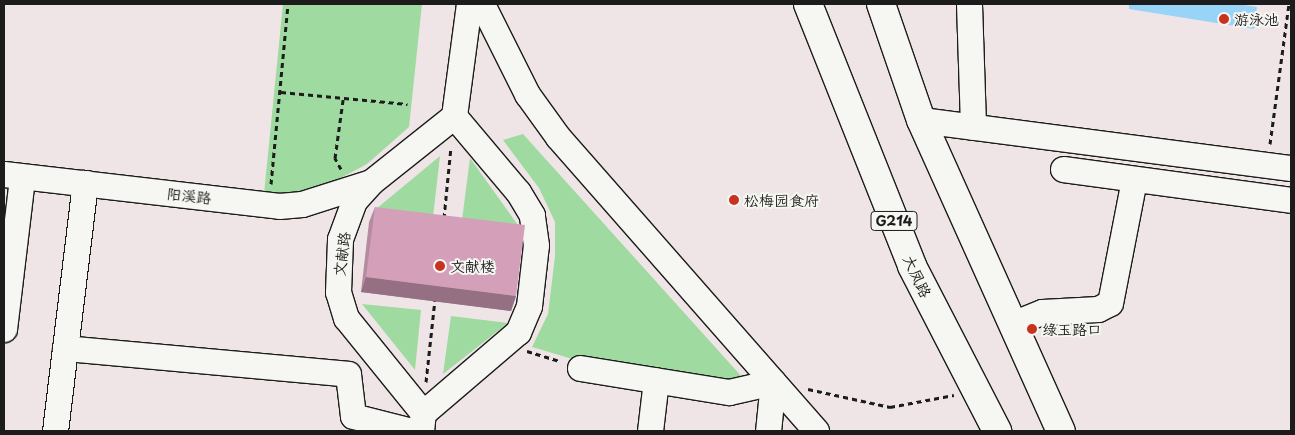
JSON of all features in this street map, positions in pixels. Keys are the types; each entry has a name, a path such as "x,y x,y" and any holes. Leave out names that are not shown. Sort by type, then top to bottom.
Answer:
{"highway":[{"name":"大凤路","path":"808,4 912,266 997,431"},
{"path":"881,4 921,120 1061,431"}],"street":[{"path":"65,348 348,374 353,416 418,425 502,347 524,323 536,231 532,215 518,192 454,116 469,4"},
{"path":"482,4 527,94 558,137 816,431"},
{"path":"969,4 972,127"},
{"name":"文献路","path":"418,425 341,306 337,277 340,239 362,185 454,116"},
{"path":"921,120 1279,167"},
{"path":"1063,169 1291,200"},
{"path":"4,329 13,176"},
{"name":"阳溪路","path":"13,176 268,204 302,204 362,185"},
{"path":"1012,324 1042,312 1098,309 1110,303 1134,179"},
{"path":"55,431 85,183"},
{"path":"580,368 728,392 773,382"},
{"path":"650,431 656,380"},
{"path":"768,431 773,382"}],"path":[{"path":"268,204 281,92 288,4"},
{"path":"1279,167 1288,4"},
{"path":"281,92 343,100 407,104"},
{"path":"343,100 335,158 362,185"},
{"path":"443,225 454,116"},
{"path":"418,425 436,294"},
{"path":"502,347 536,353 580,368"},
{"path":"773,382 890,406 975,391"}],"green space":[{"path":"283,4 422,4 409,127 367,164 305,197 264,194"},
{"path":"523,134 743,378 720,386 586,363 532,347 548,314 555,256 555,222 539,188 503,140"},
{"path":"440,156 433,217 376,209"},
{"path":"470,158 520,228 462,220"},
{"path":"362,304 421,310 415,370"},
{"path":"451,316 508,323 443,374"}],"water":[{"name":"游泳池","path":"1129,4 1238,4 1257,7 1254,29 1129,9"}],"building":[{"name":"文献楼","path":"375,207 525,225 516,296 366,277"}],"place":[{"name":"游泳池","path":"1224,19"},
{"name":"松梅园食府","path":"734,200"},
{"name":"文献楼","path":"440,266"},
{"name":"绿玉路口","path":"1032,329"}]}
